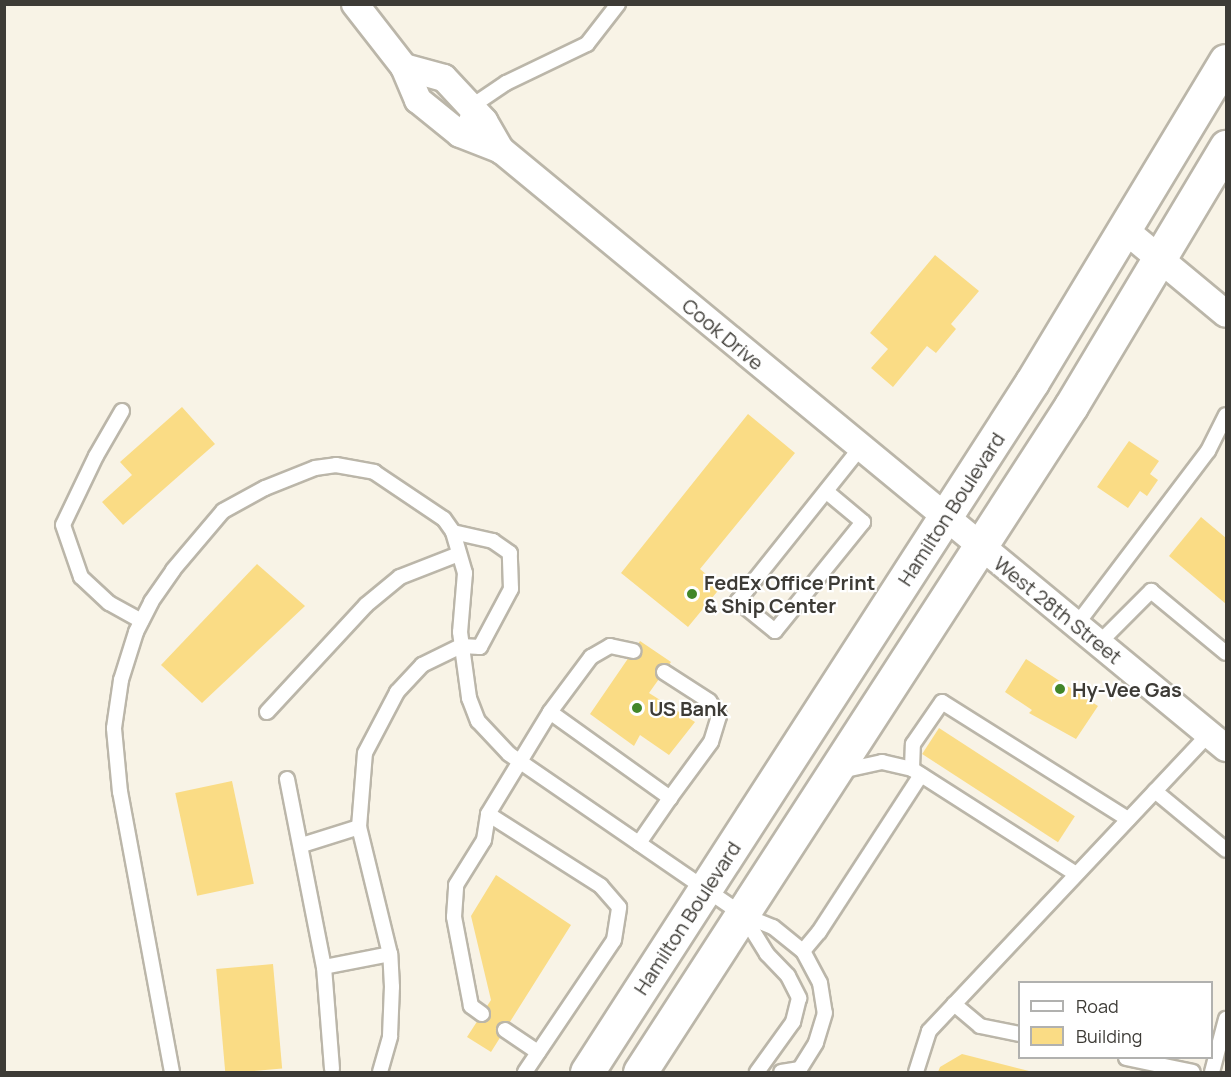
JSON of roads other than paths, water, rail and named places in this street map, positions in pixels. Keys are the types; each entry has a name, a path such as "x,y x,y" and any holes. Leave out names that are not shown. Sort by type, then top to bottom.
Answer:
{"main road":[{"name":"Hamilton Boulevard","path":"587,1072 945,518 1125,230 1227,61"},
{"path":"640,1072 981,547 1161,259 1227,147"}],"street":[{"name":"Cook Drive","path":"355,4 404,67 418,100 460,134 501,150"},
{"name":"Cook Drive","path":"404,67 444,78 472,106 501,150 945,518"},
{"path":"1125,230 1227,314"},
{"name":"West 28th Street","path":"945,518 1218,741"}],"lane":[{"path":"460,134 472,106 506,83 587,44 618,4"},
{"path":"123,411 96,456 63,525 81,577 109,603 141,621"},
{"path":"1077,624 1208,451 1227,415"},
{"path":"827,492 863,522 775,631 738,601 861,447"},
{"path":"172,1072 120,792 114,728 121,680 141,621 173,570 223,512 265,488 315,468 336,465 374,472 444,519 453,532 465,573 462,671 478,721 518,760 743,915 773,927 803,951 820,983 825,1013 816,1043 800,1069 781,1072"},
{"path":"380,1072 390,1036 390,954 359,827 365,753 378,721 396,692 422,665 461,646 480,647 511,589 510,553 494,541 453,532"},
{"path":"267,712 366,605 400,577 459,554"},
{"path":"1099,643 1151,591 1227,653"},
{"path":"482,1014 471,1006 454,916 456,885 484,840 488,814 518,760 591,657 610,646 633,651"},
{"path":"639,843 711,742 719,717 709,701 664,672"},
{"path":"803,951 819,932 916,772 914,744 942,702 1128,819"},
{"path":"550,712 670,798"},
{"path":"916,1072 929,1031 1155,791 1218,741"},
{"path":"836,772 882,762 916,772 1076,874"},
{"path":"287,778 324,966 332,1069"},
{"path":"1155,791 1227,850"},
{"path":"488,814 601,886 619,907 614,940 525,1072"},
{"path":"302,845 359,827"},
{"path":"743,915 767,954 788,976 799,998 793,1022 758,1072"},
{"path":"324,966 390,954"},
{"path":"954,1004 980,1026 1018,1034"},
{"path":"1212,1072 1227,1018"},
{"path":"506,1030 538,1052"},
{"path":"1131,1059 1193,1072"}],"place":[{"name":"FedEx Office Print & Ship Center","path":"692,594"},
{"name":"Hy-Vee Gas","path":"1060,689"},
{"name":"US Bank","path":"637,708"}]}
